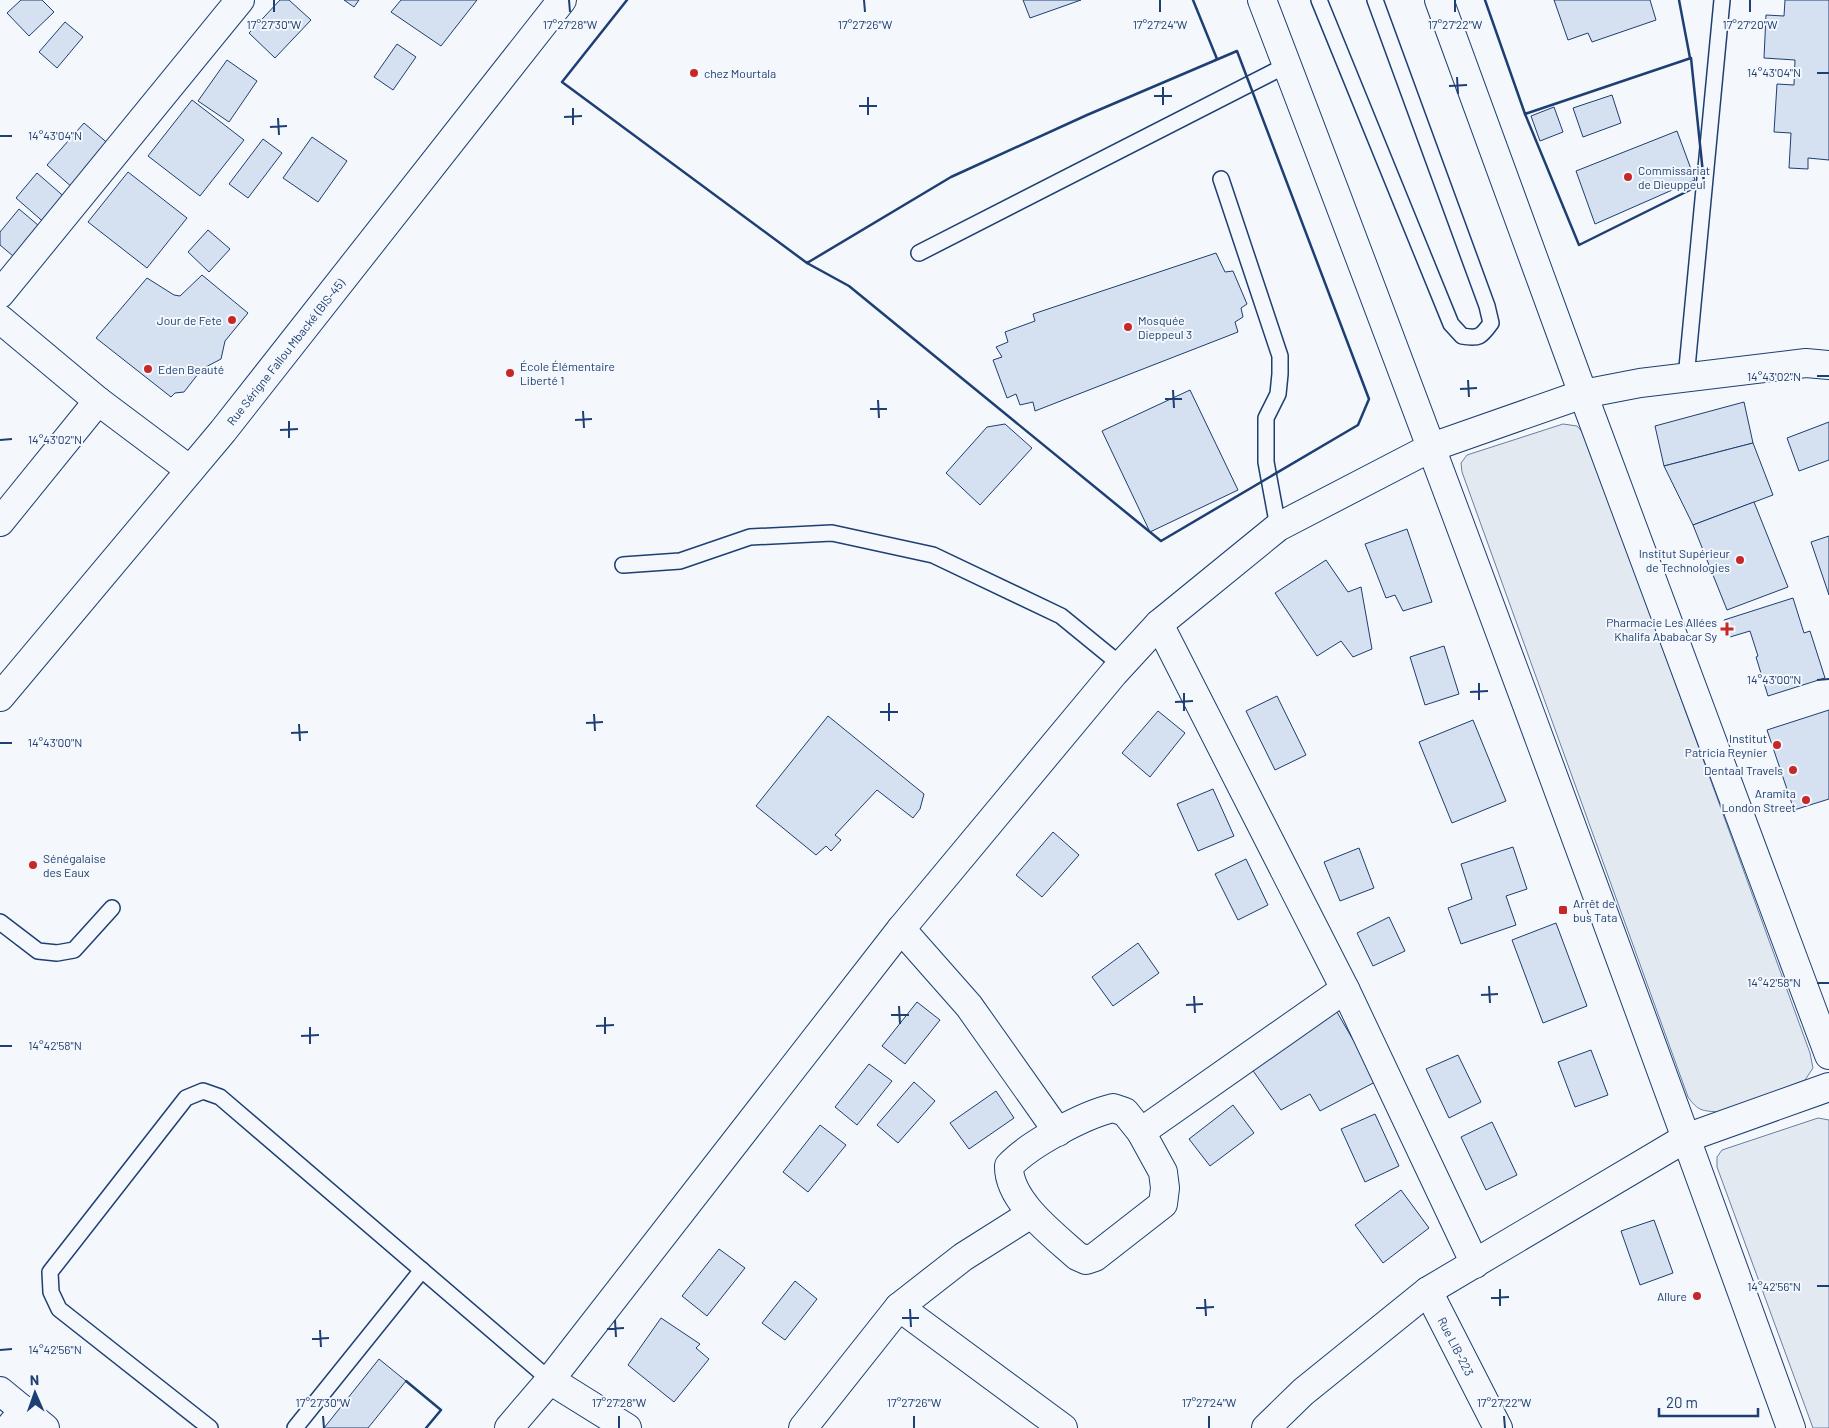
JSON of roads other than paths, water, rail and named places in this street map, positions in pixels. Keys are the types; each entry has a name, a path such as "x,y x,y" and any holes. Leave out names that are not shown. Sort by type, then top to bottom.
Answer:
{"street":[{"path":"0,294 240,0"},
{"name":"Rue Sérigne Fallou Mbacké (BIS-45)","path":"0,697 236,415 562,0"},
{"path":"1262,0 1432,447 1791,1428"},
{"path":"1439,0 1583,394 1829,1054"},
{"path":"0,319 98,401 190,470"},
{"path":"509,1428 550,1380 901,929 1122,665 1159,624 1278,527 1432,447 1583,394 1640,383 1806,363 1829,364"},
{"path":"0,522 98,401"},
{"path":"1159,624 1345,989 1474,1264"},
{"path":"901,929 969,1006 1058,1132"},
{"path":"1141,1132 1345,989"},
{"path":"1266,1428 1303,1392 1428,1291 1686,1138 1829,1087"},
{"path":"1113,1108 1125,1112 1141,1132 1163,1172 1165,1188 1163,1204 1095,1257 1086,1260 1077,1256 1031,1214 1009,1177 1009,1166 1018,1157 1058,1132 1100,1111 1113,1108"},
{"path":"803,1428 900,1307 963,1257 1031,1214"},
{"name":"Rue LIB-223","path":"1428,1291 1498,1428"},
{"path":"900,1307 1063,1428"},
{"path":"550,1380 627,1428"},
{"path":"0,1391 16,1419 45,1428"}],"lane":[{"path":"1319,0 1451,324 1462,336 1476,338 1484,334 1491,323 1487,306 1375,0"},
{"path":"1686,378 1722,0"},
{"path":"920,253 1287,65"},
{"path":"1221,179 1280,356 1278,394 1266,418 1266,462 1278,527"},
{"path":"623,565 680,561 750,537 832,533 933,555 1061,616 1122,665"},
{"path":"0,922 38,951 57,953 74,950 112,908"},
{"path":"210,1428 59,1309 51,1292 50,1272 186,1098 203,1091 220,1097 550,1380"},
{"path":"295,1428 422,1270"}],"place":[{"name":"chez Mourtala","path":"694,73"},
{"name":"Commissariat de Dieuppeul","path":"1628,177"},
{"name":"Jour de Fete","path":"232,320"},
{"name":"Mosquée Dieppeul 3","path":"1128,327"},
{"name":"Eden Beauté","path":"148,369"},
{"name":"École Élémentaire Liberté 1","path":"510,373"},
{"name":"Institut Supérieur de Technologies","path":"1740,560"},
{"name":"Pharmacie Les Allées Khalifa Ababacar Sy","path":"1727,629"},
{"name":"Institut Patricia Reynier","path":"1777,745"},
{"name":"Dentaal Travels","path":"1793,770"},
{"name":"Aramita London Street","path":"1806,800"},
{"name":"Sénégalaise des Eaux","path":"33,865"},
{"name":"Arrêt de bus Tata","path":"1563,910"},
{"name":"Allure","path":"1697,1296"}]}
